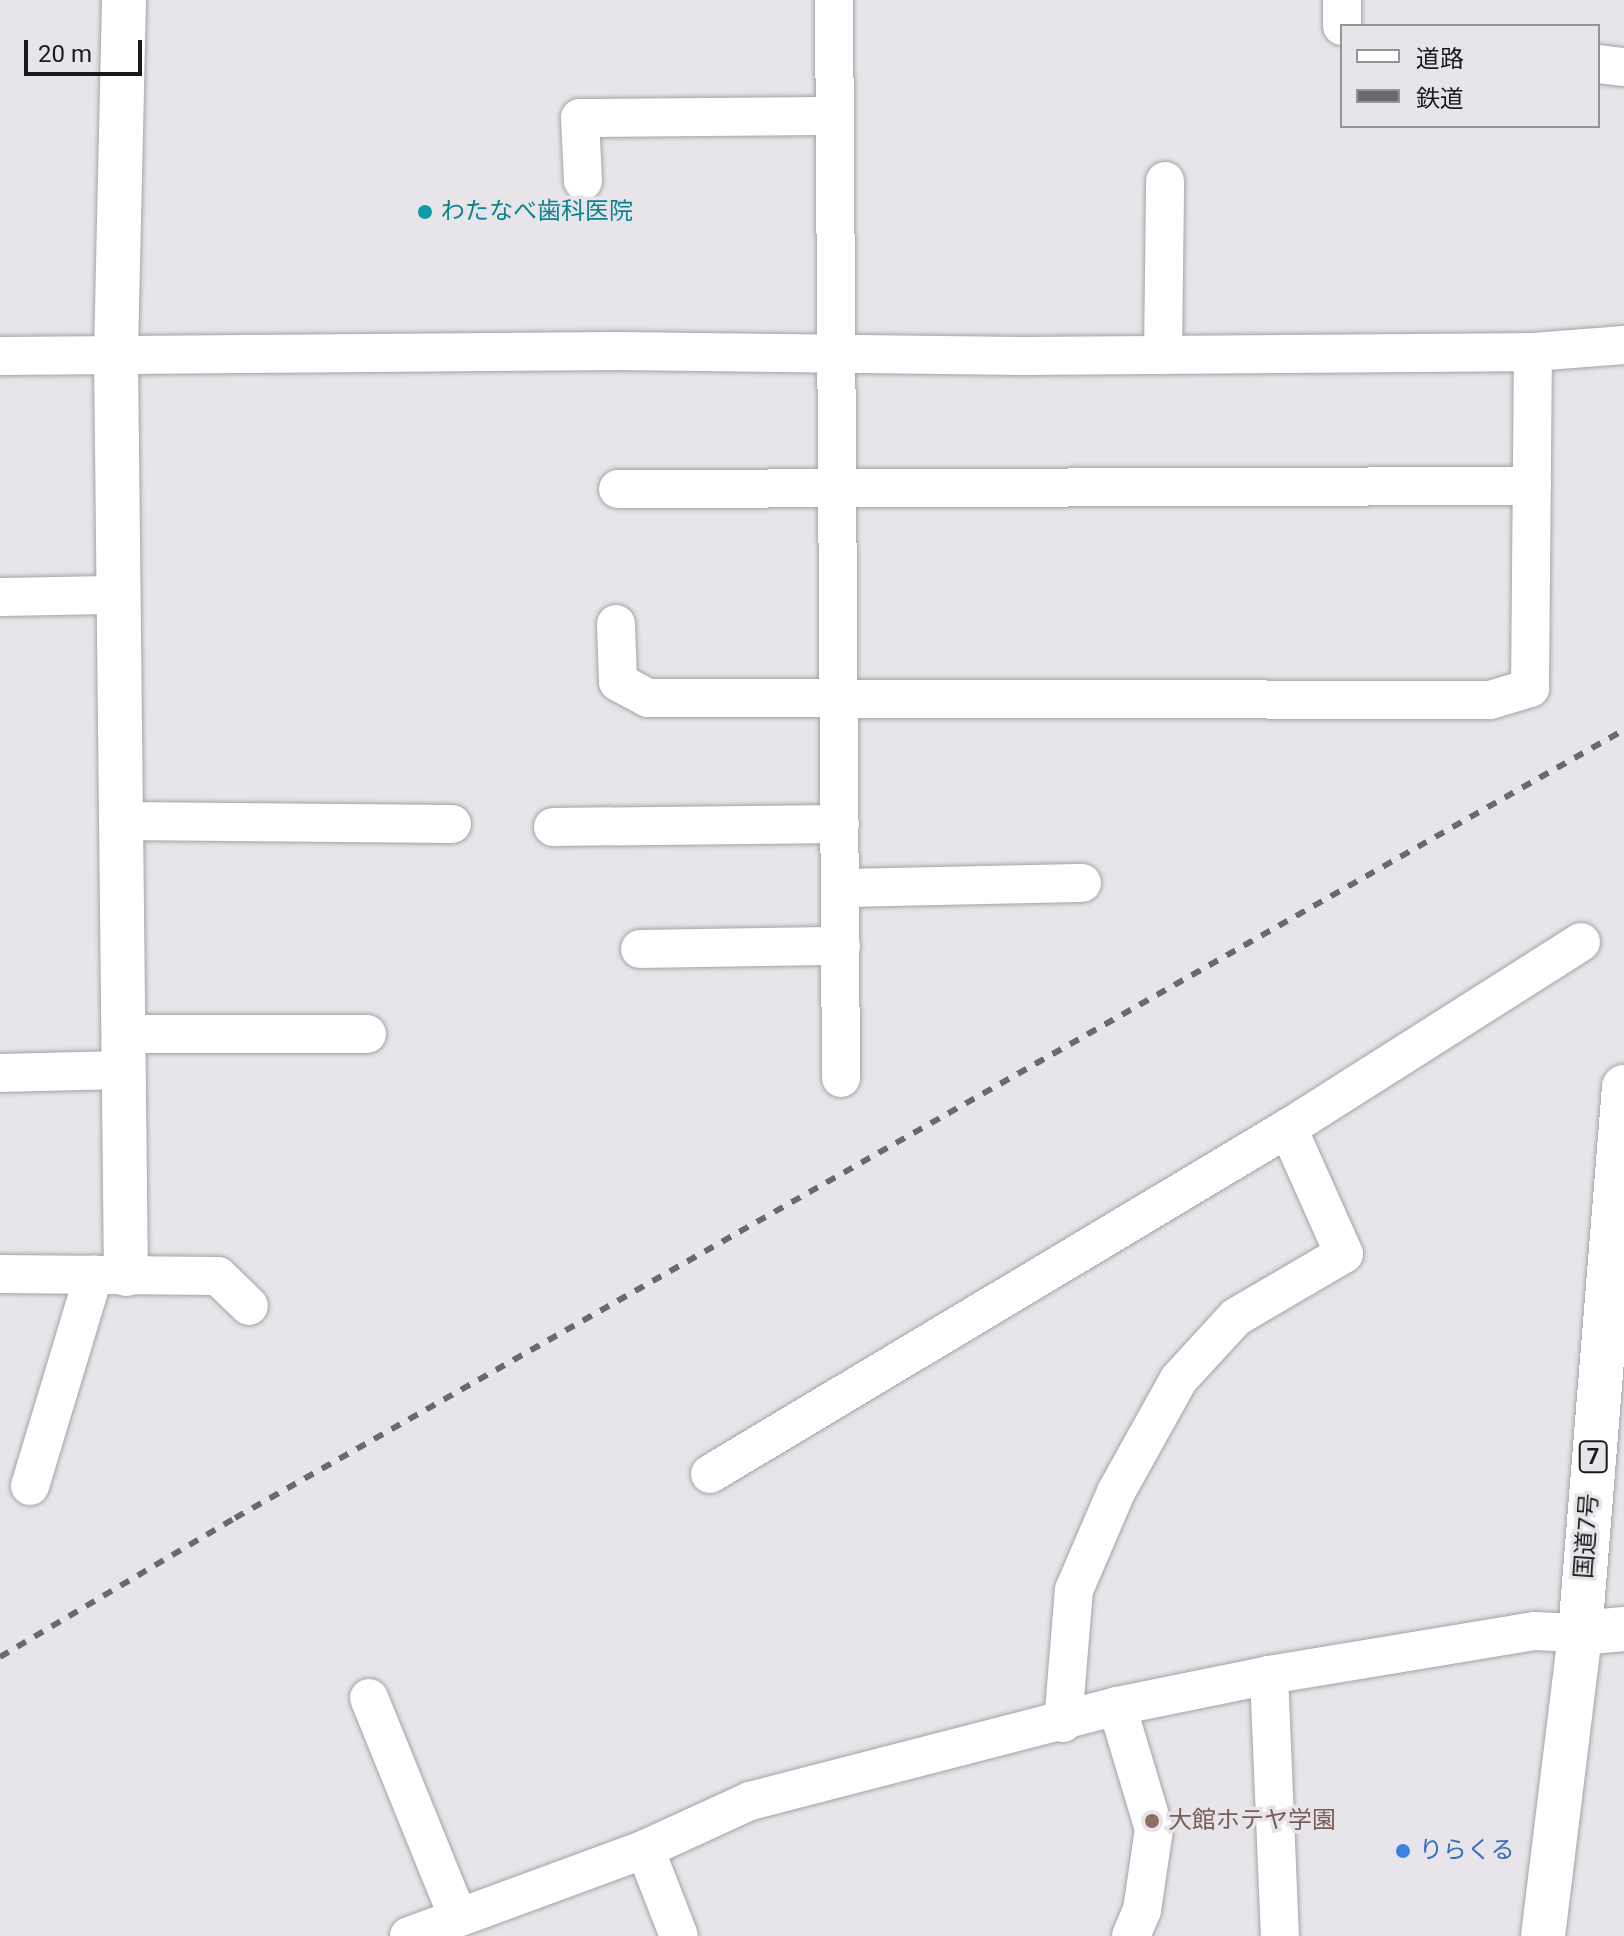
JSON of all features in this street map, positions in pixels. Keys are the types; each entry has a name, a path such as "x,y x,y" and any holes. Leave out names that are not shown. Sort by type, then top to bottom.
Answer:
{"main road":[{"path":"110,1274 123,1052 116,356 124,0"},
{"name":"国道7号","path":"1543,1936 1580,1633 1606,1280 1624,1087"},
{"path":"1580,1633 1624,1629"}],"street":[{"path":"834,0 841,1078"},
{"path":"1342,0 1342,24"},
{"path":"1600,64 1624,67"},
{"path":"583,181 580,118 833,116"},
{"path":"1163,354 1165,181"},
{"path":"0,356 1533,352 1624,345"},
{"path":"616,624 618,682 648,698 838,696 1490,700 1517,692 1530,688 1533,352"},
{"path":"618,489 1532,486"},
{"path":"0,597 118,595"},
{"path":"121,821 452,824"},
{"path":"553,827 840,824"},
{"path":"841,888 1082,883"},
{"path":"710,1474 1288,1128 1581,942"},
{"path":"640,949 841,946"},
{"path":"0,1073 123,1052 367,1034"},
{"path":"1063,1723 1074,1590 1116,1492 1179,1379 1236,1317 1344,1254 1288,1128"},
{"path":"0,1274 218,1276 249,1306"},
{"path":"30,1486 110,1274"},
{"path":"409,1936 481,1920 750,1801 1063,1723 1117,1706 1269,1675 1534,1631 1580,1633"},
{"path":"1269,1675 1280,1936"},
{"path":"369,1698 481,1920"},
{"path":"1117,1706 1154,1829 1142,1910 1131,1936"},
{"path":"645,1849 679,1936"}],"railway":[{"path":"0,1657 235,1518 1624,730"}],"place":[{"name":"わたなべ歯科医院","path":"425,212"},
{"name":"大館ホテヤ学園","path":"1152,1821"},
{"name":"りらくる","path":"1403,1851"}]}
